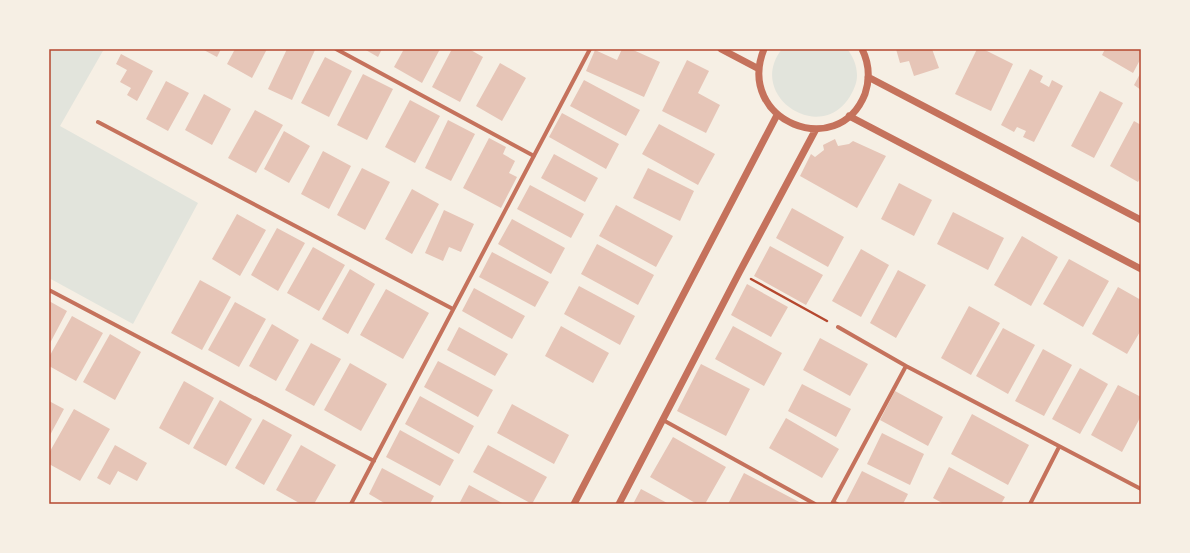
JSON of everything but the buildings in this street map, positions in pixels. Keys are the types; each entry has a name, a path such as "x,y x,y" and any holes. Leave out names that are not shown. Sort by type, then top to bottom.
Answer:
{"street":[{"path":"336,49 534,156"},
{"path":"351,504 590,49"},
{"path":"721,49 759,69"},
{"path":"764,49 759,69 759,82 763,94 777,115 789,123 802,128 816,129 828,127 849,116 863,99 868,77 868,66 862,49"},
{"path":"868,77 1141,220"},
{"path":"574,504 777,115"},
{"path":"849,116 1141,269"},
{"path":"98,122 453,309"},
{"path":"619,504 816,129"},
{"path":"49,290 374,460"},
{"path":"838,326 906,366 1141,489"},
{"path":"834,503 906,366"},
{"path":"663,420 815,504"},
{"path":"1030,504 1060,447"}],"path":[{"path":"739,273 838,326"}],"shaded area":[{"path":"49,49 104,49 60,126 198,203 133,324 49,278"},
{"path":"782,49 847,49 856,66 857,76 855,86 843,105 828,115 811,116 794,111 781,100 773,85 773,67"}]}
